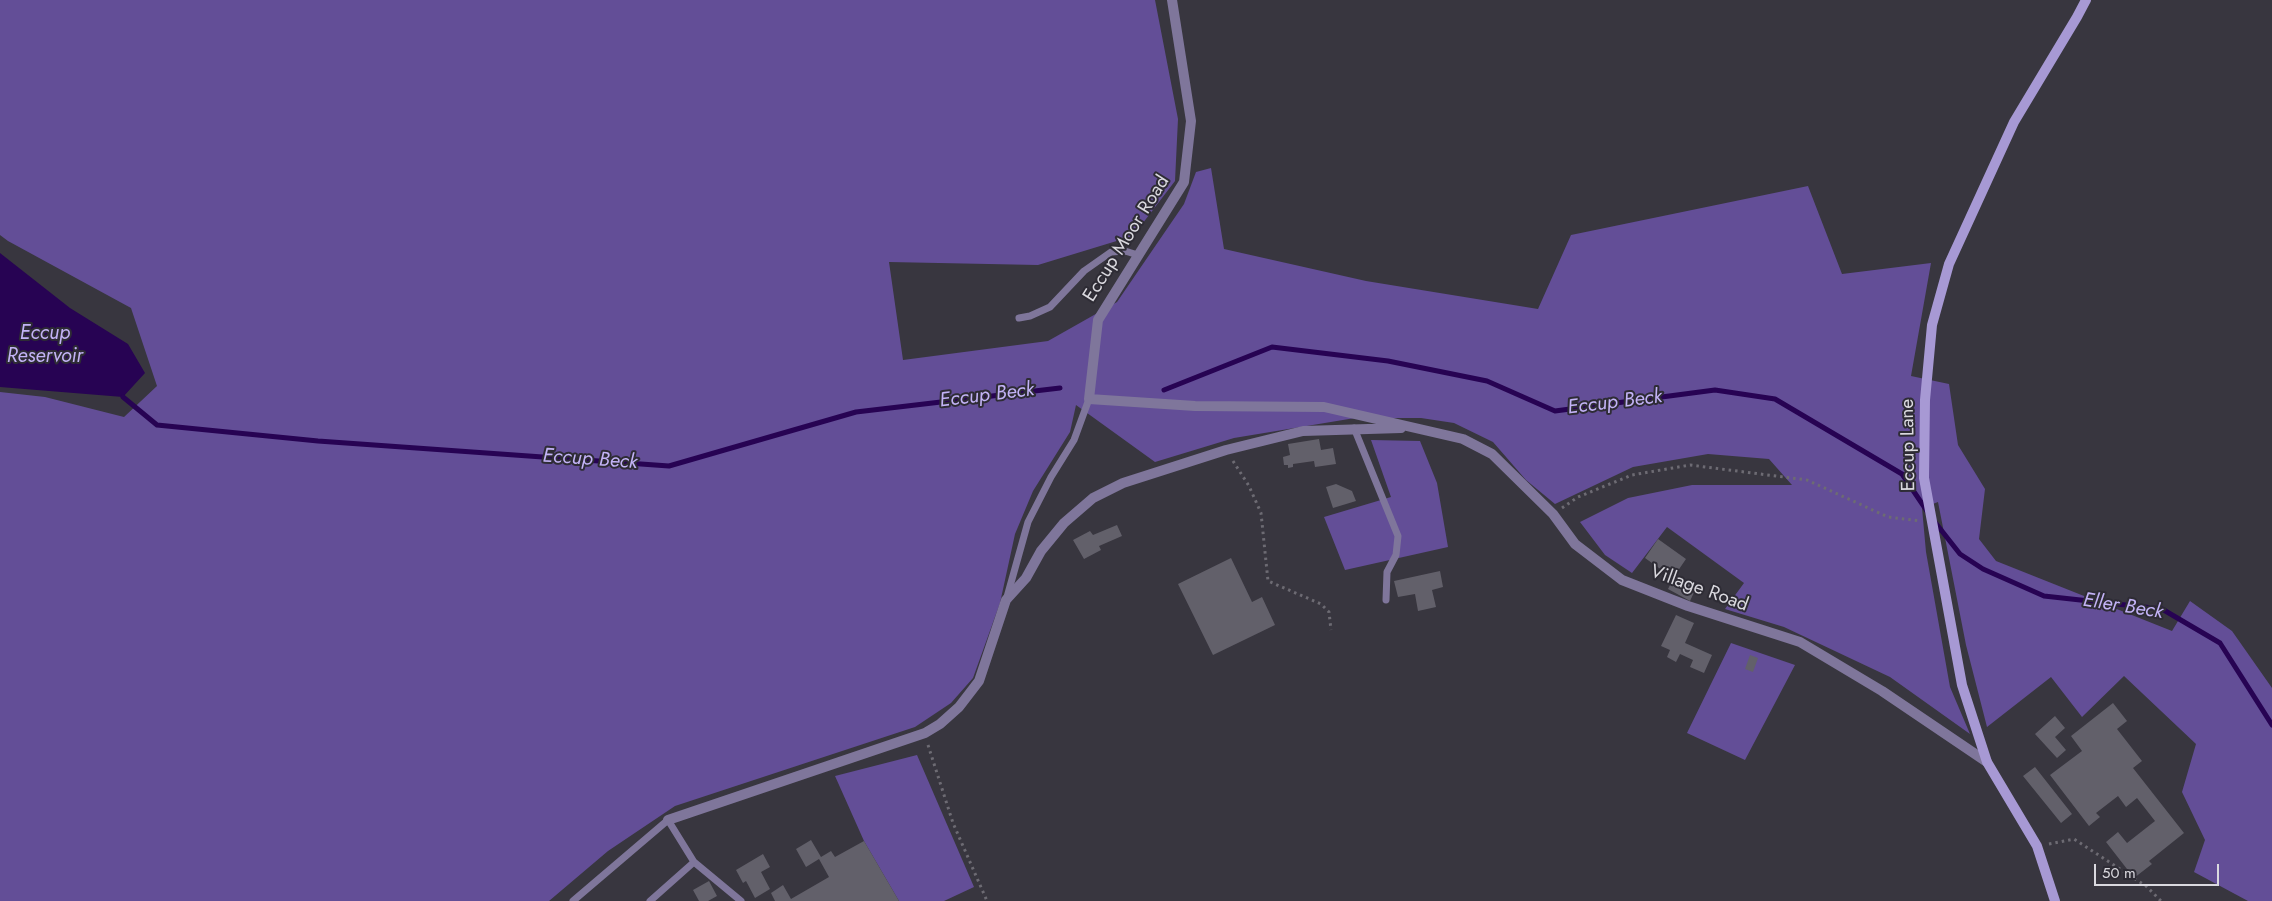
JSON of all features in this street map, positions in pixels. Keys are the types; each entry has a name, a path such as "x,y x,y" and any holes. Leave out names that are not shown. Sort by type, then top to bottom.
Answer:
{"street":[{"name":"Eccup Moor Road","path":"1089,399 1098,320 1184,182 1191,121 1172,0"},
{"name":"Eccup Lane","path":"2056,901 2037,846 1987,762 1962,685 1924,478 1926,391 1932,325 1948,264 2014,122 2086,0"},
{"path":"1089,399 1195,406 1324,407 1420,427"},
{"path":"668,820 925,734 940,724 959,707 979,681 1006,600 1026,578 1041,551 1064,522 1094,498 1123,483 1226,450 1303,431 1420,427"},
{"name":"Village Road","path":"1420,427 1463,439 1492,454 1553,514 1575,544 1622,580 1688,606 1800,642 1882,691 1987,762"}],"lane":[{"path":"1018,318 1030,316 1050,307 1084,271 1111,252 1125,251 1138,255"},
{"name":"Eccup Moor Road","path":"1006,600 1028,522 1051,477 1074,440 1089,399"},
{"path":"1354,428 1398,536 1396,555 1387,572 1386,600"},
{"path":"572,901 668,820 694,862 741,901"},
{"path":"650,901 694,862"}],"path":[{"path":"1226,450 1249,486 1260,513 1268,581 1321,604 1329,612 1331,630"},
{"path":"1553,514 1578,497 1632,475 1690,465 1807,480 1888,517 1932,523"},
{"path":"925,734 953,823 987,901"},
{"path":"2037,846 2074,839 2146,886 2161,901"}],"shaded area":[{"path":"0,0 1155,0 1178,119 1175,181 1133,236 1038,265 889,262 903,360 1048,341 1117,302 1184,204 1196,172 1211,168 1224,249 1366,281 1538,309 1571,235 1808,186 1842,274 1931,263 1911,376 1949,384 1958,445 1985,489 1979,539 1996,561 2172,631 2190,601 2232,631 2272,688 2272,901 2248,901 2194,872 2205,840 2182,792 2196,744 2124,676 2082,717 2051,677 1987,727 1966,645 1938,502 1922,508 1926,552 1950,687 1970,734 1890,677 1784,627 1725,609 1744,583 1667,527 1632,573 1605,555 1580,522 1628,498 1692,485 1792,485 1769,459 1708,454 1633,467 1555,504 1526,480 1493,442 1454,423 1421,418 1355,418 1234,438 1155,462 1076,405 1070,432 1033,491 1015,534 1000,603 973,678 951,703 915,727 675,806 608,851 549,901 0,901 0,392 45,397 124,417 157,386 131,308 0,235"},
{"path":"1371,440 1420,441 1437,483 1448,547 1345,570 1324,517 1391,497"},
{"path":"1731,643 1795,665 1745,760 1687,733"},
{"path":"917,755 974,887 944,901 899,901 864,841 835,776"}],"water":[{"name":"Eccup Reservoir","path":"0,253 70,308 128,344 145,373 123,397 0,387"}],"building":[{"path":"1319,439 1321,450 1333,448 1336,464 1315,467 1314,461 1293,464 1293,467 1288,468 1288,465 1284,465 1283,457 1290,455 1288,444"},
{"path":"1336,484 1352,491 1356,501 1333,508 1326,487"},
{"path":"1117,525 1122,536 1099,546 1101,550 1084,559 1073,540 1090,531 1093,535"},
{"path":"1658,539 1686,559 1673,578 1645,558"},
{"path":"1231,558 1252,602 1262,597 1275,625 1213,655 1178,584"},
{"path":"1440,571 1443,587 1432,590 1436,607 1418,611 1415,594 1398,597 1394,581"},
{"path":"1675,575 1697,586 1690,601 1668,589"},
{"path":"1676,615 1694,623 1685,643 1712,655 1704,673 1690,667 1693,660 1680,654 1676,662 1667,657 1670,650 1661,646"},
{"path":"1750,655 1758,658 1753,672 1745,669"},
{"path":"2113,703 2127,721 2117,729 2142,761 2133,768 2184,833 2149,861 2152,864 2134,878 2106,842 2118,832 2127,843 2155,821 2137,798 2126,807 2118,796 2096,813 2100,817 2089,826 2050,775 2082,751 2071,736"},
{"path":"2055,716 2065,728 2055,737 2066,750 2057,758 2035,734"},
{"path":"2035,767 2072,814 2061,823 2023,776"},
{"path":"811,840 821,857 831,851 835,857 864,841 899,901 775,901 771,893 783,885 791,899 829,877 819,859 806,867 796,849"},
{"path":"763,854 770,867 761,872 770,889 755,898 746,881 743,883 736,870"},
{"path":"709,881 717,896 708,901 699,901 693,890"}],"waterway":[{"name":"Eccup Beck","path":"1164,390 1272,347 1388,361 1487,381 1555,411 1715,390 1775,399 1902,474 1929,514"},
{"name":"Eccup Beck","path":"123,397 157,425 318,441 669,466 856,412 1060,388"},
{"name":"Eller Beck","path":"1934,521 1960,554 1983,569 2044,596 2162,609 2220,643 2272,725"}]}
